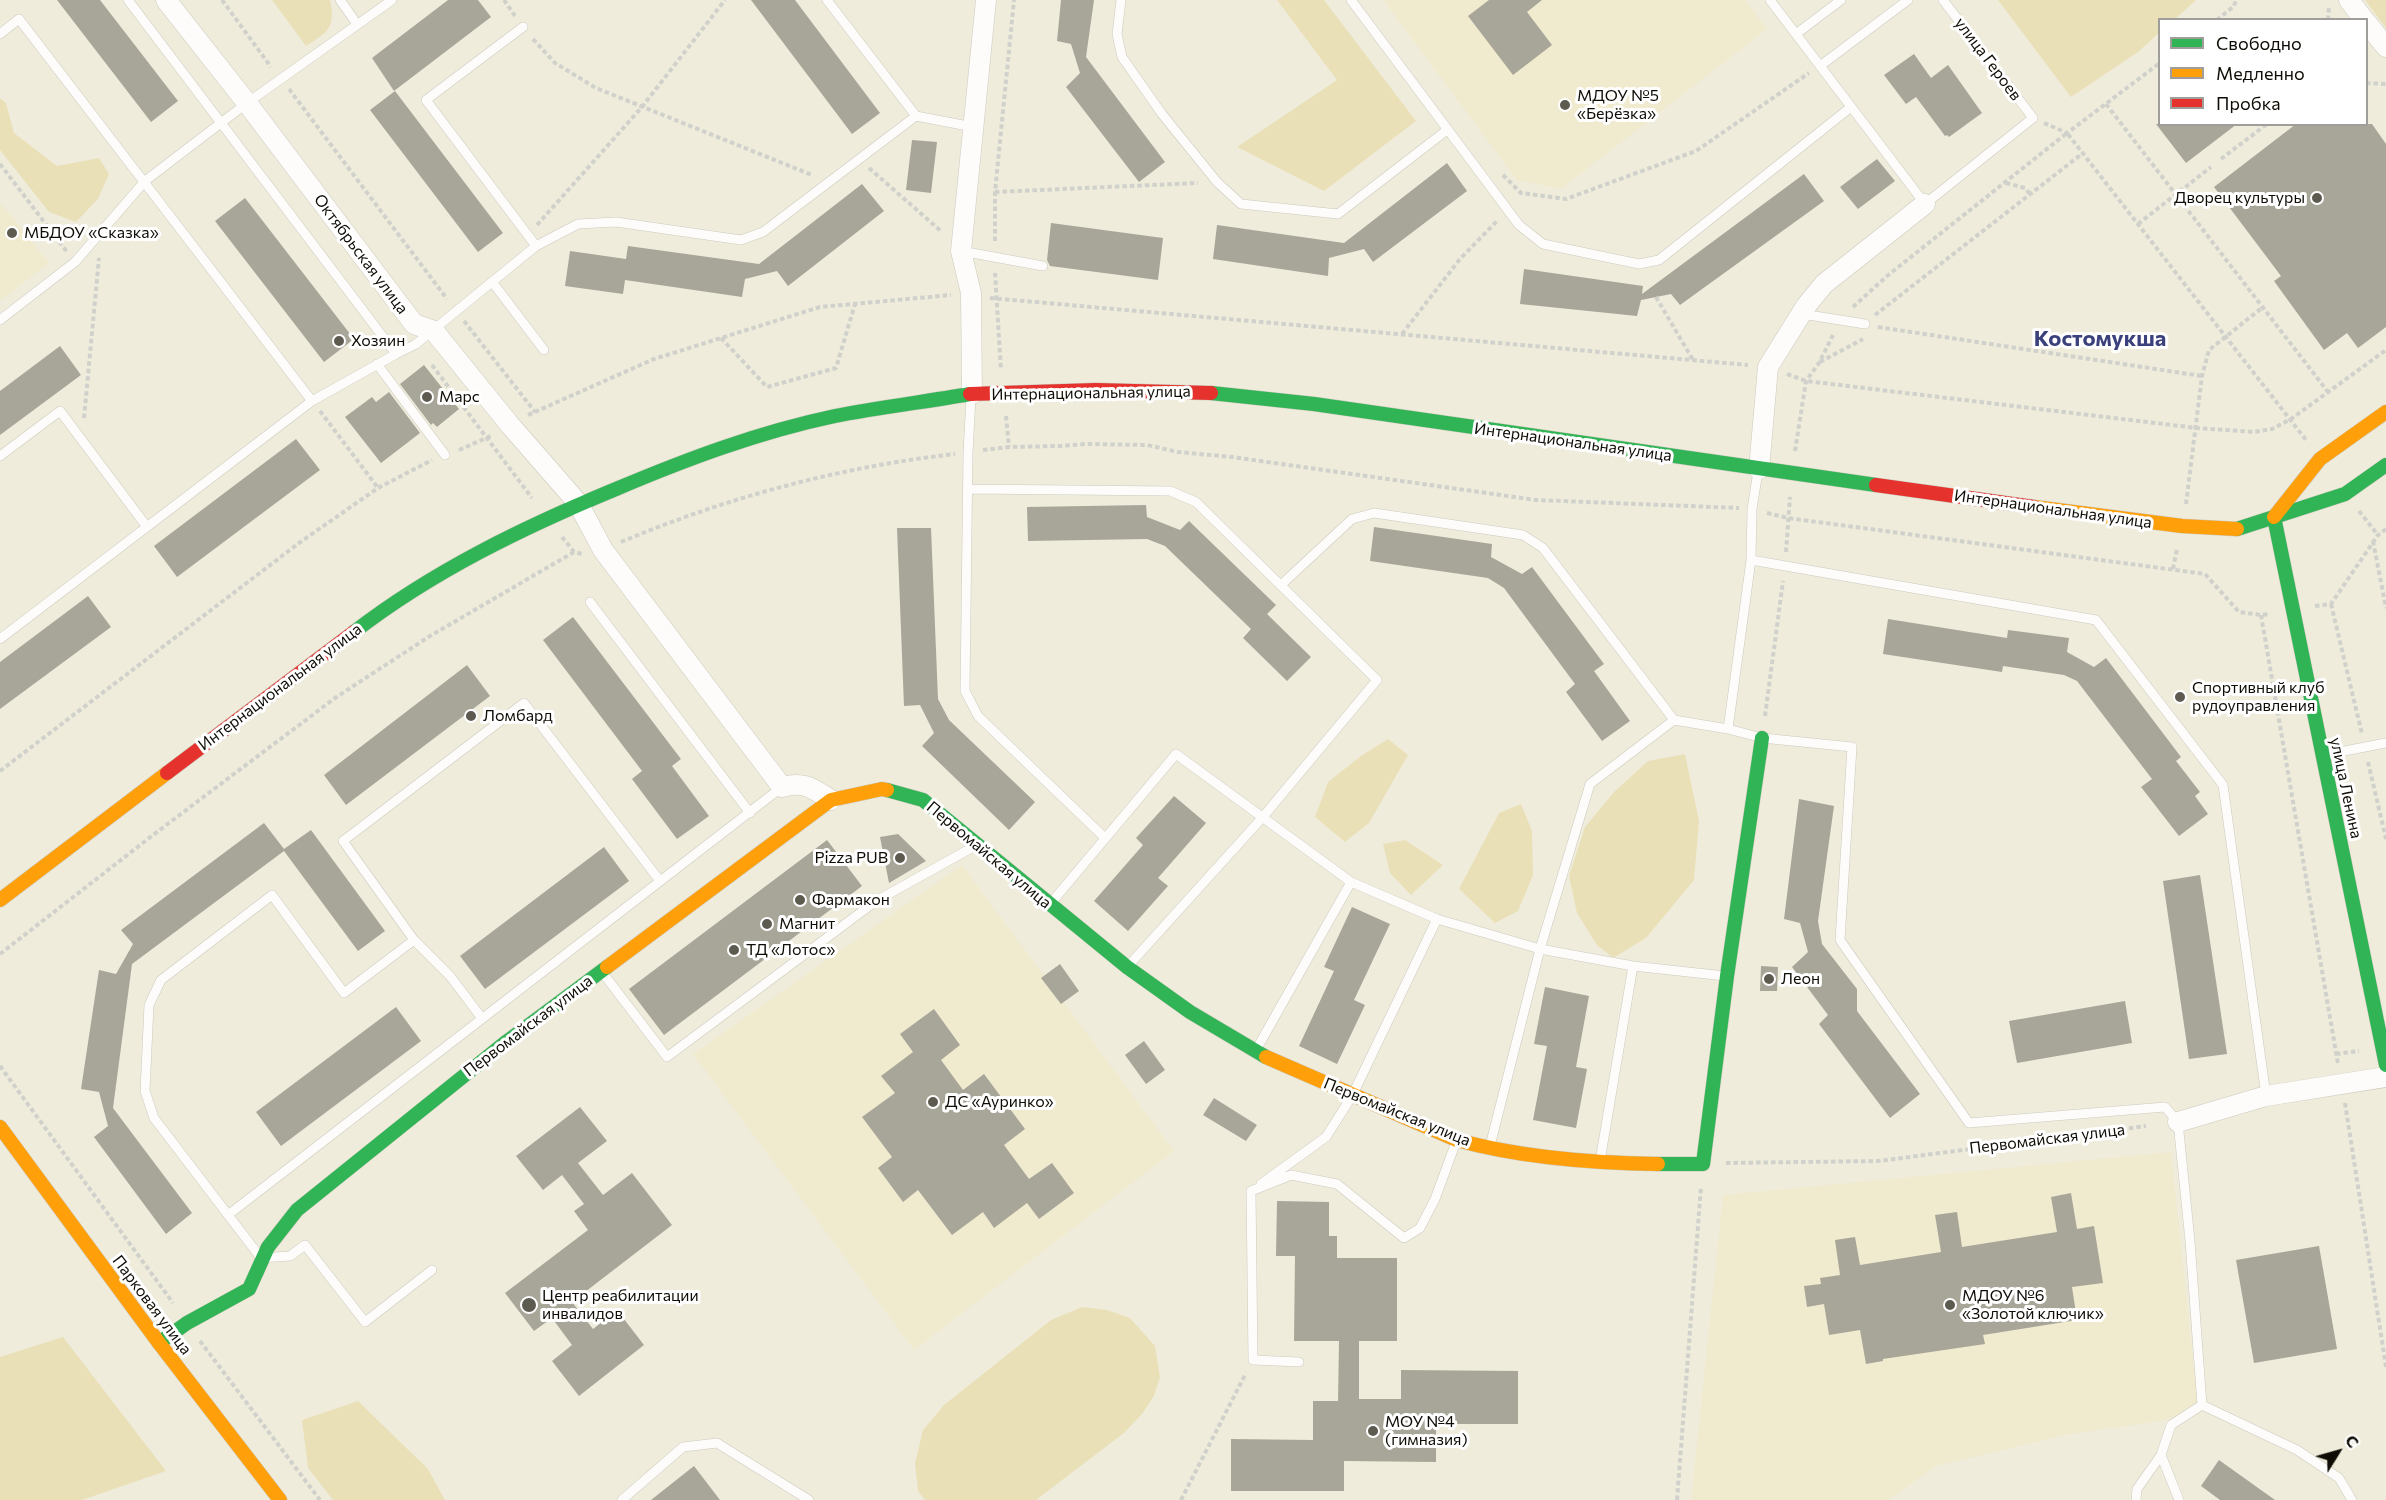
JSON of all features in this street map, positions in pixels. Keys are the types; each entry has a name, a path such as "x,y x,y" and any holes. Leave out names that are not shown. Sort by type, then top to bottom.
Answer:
{"main road":[{"name":"Интернациональная улица","path":"0,900 369,620 440,574 578,503 689,458 761,435 835,416 972,394 1096,390 1201,392 1314,404 1759,469 2182,526 2235,530 2274,517"},
{"path":"2274,517 2320,459 2386,411"},
{"path":"2274,517 2345,494 2386,465"},
{"name":"улица Ленина","path":"2274,517 2386,1065"},
{"path":"1703,1164 1727,976 1762,738"},
{"name":"Первомайская улица","path":"159,1343 187,1323 249,1289 261,1258 276,1233 297,1210 459,1079 831,800 882,789 923,800 1127,967 1190,1012 1255,1052 1457,1140 1490,1149 1600,1163 1703,1164"},
{"name":"Парковая улица","path":"0,1127 159,1343 280,1500"}],"street":[{"name":"Октябрьская улица","path":"166,0 414,324 434,331 510,425 578,503"},
{"path":"972,394 971,293 961,251 986,0"},
{"path":"2349,0 2363,18"},
{"path":"2368,25 2386,47"},
{"path":"1759,469 1768,367 1824,284 1924,204"},
{"path":"578,503 603,550 782,787 797,783 812,788 831,800"},
{"path":"2178,1122 2266,1096 2386,1077"}],"lane":[{"path":"128,0 396,354"},
{"path":"340,0 357,24"},
{"path":"0,320 75,262 145,181 247,103 392,0"},
{"path":"827,0 916,116 973,127"},
{"path":"1122,0 1117,34 1122,57 1162,114 1217,182 1241,204 1338,214 1447,130"},
{"path":"1351,0 1519,225 1543,244 1639,264 1659,260 1851,107"},
{"path":"1770,0 1924,204 2032,118"},
{"path":"1796,34 1841,0"},
{"path":"1820,66 1908,0"},
{"name":"улица Героев","path":"1943,0 2032,118"},
{"path":"0,34 19,19 312,401"},
{"path":"523,27 426,100 536,246"},
{"path":"0,639 312,401 416,344 434,331 536,246 578,224 616,222 741,240 763,232 916,116"},
{"path":"961,251 1043,266"},
{"path":"493,283 544,350"},
{"path":"1802,314 1870,324"},
{"path":"377,364 445,455"},
{"path":"972,394 965,691 978,716 1105,838"},
{"path":"0,456 60,411 147,527"},
{"path":"1728,729 1751,560 1752,509 1759,469"},
{"path":"968,489 1170,491 1196,502 1282,584 1377,680 1262,818 1127,967"},
{"path":"1282,584 1352,519 1374,513 1522,535 1543,548 1674,720 1728,729 1762,738 1852,747 1840,940 1970,1124 2165,1107 2178,1122 2190,1241 2202,1405"},
{"path":"1751,560 2096,620 2223,785 2266,1096"},
{"path":"590,602 750,813"},
{"path":"481,1017 450,976 414,940 343,841 524,703 660,881"},
{"path":"1490,1149 1540,949 1590,784 1674,720"},
{"path":"2323,755 2386,742"},
{"path":"1050,905 1176,754 1351,882 1437,919 1540,949 1633,966 1727,976"},
{"name":"Первомайская улица","path":"228,1215 481,1017 782,787"},
{"path":"601,971 667,1057 876,901 977,845"},
{"path":"1255,1052 1351,882"},
{"path":"414,940 344,993 272,895 161,980 149,1005 145,1091 154,1118 261,1258 290,1256 305,1245 365,1322 432,1270"},
{"path":"1251,1191 1326,1137 1352,1096 1437,919"},
{"path":"1600,1163 1633,966"},
{"path":"1251,1191 1292,1175 1337,1184 1404,1238 1420,1228 1436,1199 1457,1140"},
{"path":"1251,1191 1253,1360 1299,1362"},
{"path":"2136,1500 2137,1489 2160,1455 2170,1425 2202,1405"},
{"path":"2202,1405 2297,1450 2339,1478 2352,1500"},
{"path":"622,1500 683,1447 717,1443 809,1500"},
{"path":"2160,1455 2179,1500"}],"path":[{"path":"222,0 535,412"},
{"path":"528,235 642,106 725,0"},
{"path":"1014,0 995,192 995,300 1768,367 1806,381 2196,428 2254,432 2272,429 2291,419 2386,350"},
{"path":"2219,18 2234,6 2236,0"},
{"path":"523,27 555,63 596,88 829,182"},
{"path":"1806,381 1851,309 1887,276 2067,133 2158,65"},
{"path":"1499,171 1521,193 1566,199 1696,151 1820,66"},
{"path":"2368,83 2386,84"},
{"path":"2106,104 2328,392"},
{"path":"2032,118 2067,133 2291,419"},
{"path":"2221,159 2263,126"},
{"path":"2083,153 1875,313 1870,324 2202,376"},
{"path":"859,160 918,209 961,251"},
{"path":"0,164 75,262"},
{"path":"2138,224 2211,167"},
{"path":"995,192 1217,182"},
{"path":"2005,183 2025,188 2030,195"},
{"path":"1401,335 1460,259 1521,193"},
{"path":"81,440 102,230"},
{"path":"0,771 299,543 378,489 426,462 487,438 535,412 654,358 820,308 971,293"},
{"path":"1656,297 1693,360"},
{"path":"722,338 767,387 836,368 855,304"},
{"path":"2263,307 2209,350 2202,376 2182,526 2172,569 2205,574 2239,612 2261,615 2342,1084 2386,1367"},
{"path":"1819,363 1869,335"},
{"path":"0,954 335,698 430,636 574,552 416,344"},
{"path":"312,401 378,489"},
{"path":"2386,529 2373,541 2331,604 2386,839"},
{"path":"2373,541 2386,608"},
{"path":"2294,610 2331,604"},
{"path":"0,1066 187,1323 320,1500"},
{"name":"Первомайская улица","path":"1703,1164 1880,1161 2178,1122"},
{"path":"1677,1500 1703,1164"},
{"path":"1181,1500 1253,1360"}],"shaded area":[{"path":"272,0 330,0 331,23 325,33 306,46"},
{"path":"1277,0 1324,0 1416,121 1324,191 1237,147 1337,80"},
{"name":"МДОУ №5 «Берёзка»","path":"1383,0 1745,0 1767,29 1561,189 1517,180"},
{"path":"1998,0 2196,0 2176,18 2158,18 2158,34 2138,52 2071,97"},
{"path":"2365,0 2386,0 2386,28"},
{"path":"0,98 6,103 14,133 57,166 99,158 109,174 98,199 76,222 49,212 0,150"},
{"name":"МБДОУ «Сказка»","path":"0,202 49,263 0,301"},
{"path":"1388,739 1408,755 1369,823 1345,842 1315,817 1328,782 1361,756"},
{"path":"1685,754 1699,821 1694,880 1646,938 1613,958 1597,945 1577,913 1569,876 1585,827 1614,792 1648,761"},
{"path":"1521,804 1532,831 1533,875 1518,911 1495,923 1459,889 1499,813"},
{"path":"1405,840 1443,865 1411,895 1390,873 1383,844"},
{"name":"ДС «Ауринко»","path":"962,865 1174,1151 914,1350 693,1054"},
{"name":"МДОУ №6 «Золотой ключик»","path":"2171,1152 2199,1415 2066,1435 1936,1466 1889,1500 1691,1500 1723,1195"},
{"path":"1082,1307 1107,1310 1130,1318 1155,1346 1160,1377 1154,1396 1142,1414 1124,1433 1036,1500 925,1500 918,1491 915,1463 923,1430 944,1405 1051,1320"},
{"path":"63,1337 166,1471 82,1500 0,1500 0,1357"},
{"path":"358,1401 428,1469 445,1500 333,1500 308,1468 302,1420"}],"building":[{"path":"57,0 100,0 178,101 151,122"},
{"path":"448,0 478,0 491,17 394,91 372,58"},
{"path":"751,0 795,0 880,113 852,134"},
{"path":"1061,0 1094,0 1086,57 1165,162 1139,182 1066,87 1080,73 1071,44 1057,41"},
{"path":"1489,0 1542,0 1527,12 1552,45 1513,75 1468,16"},
{"path":"1914,54 1931,78 1948,65 1982,113 1949,137 1945,136 1916,97 1906,104 1884,75"},
{"path":"395,91 503,233 478,252 370,110"},
{"path":"2156,124 2158,126 2234,126 2186,163"},
{"path":"2372,124 2386,144 2386,327 2358,348 2347,333 2324,350 2274,281 2281,276 2214,187 2293,126 2368,126"},
{"path":"912,140 937,142 931,193 906,190"},
{"path":"1877,159 1895,181 1858,209 1840,187"},
{"path":"1447,163 1467,191 1373,262 1364,249 1329,258 1328,276 1213,259 1217,225 1344,243"},
{"path":"1804,174 1824,201 1680,305 1671,294 1641,300 1637,316 1520,304 1524,269 1643,286 1642,294"},
{"path":"862,184 884,211 788,286 777,271 745,279 742,297 625,280 623,294 565,286 570,251 626,259 628,246 759,264"},
{"path":"245,198 354,339 324,362 215,221"},
{"path":"1051,223 1163,238 1158,280 1050,266 1047,260"},
{"path":"60,346 81,375 0,435 0,391"},
{"path":"424,365 459,409 437,427 433,423 431,425 400,384"},
{"path":"389,392 420,433 381,463 345,417 372,397 376,402"},
{"path":"296,439 320,470 177,577 154,546"},
{"path":"1146,505 1147,517 1180,530 1189,521 1276,605 1267,614 1311,657 1287,681 1243,638 1251,629 1165,546 1147,539 1028,541 1027,507"},
{"path":"1374,527 1492,544 1491,557 1522,574 1532,567 1604,664 1594,671 1630,721 1602,741 1566,692 1575,684 1504,588 1488,578 1370,561"},
{"path":"897,528 931,528 938,699 949,720 1035,802 1009,830 922,746 934,733 920,705 904,706"},
{"path":"88,596 111,627 0,709 0,662"},
{"path":"573,617 681,759 672,766 709,816 677,839 632,779 642,771 543,640"},
{"path":"1888,619 2007,638 2008,630 2069,638 2067,652 2094,667 2106,658 2181,757 2176,761 2200,792 2195,796 2208,814 2179,836 2141,787 2152,779 2077,681 2064,675 2003,666 2002,672 1883,654"},
{"path":"467,665 490,696 346,805 324,775"},
{"path":"1174,796 1206,823 1158,878 1168,886 1128,931 1094,901 1143,845 1136,838"},
{"path":"1799,799 1834,806 1818,921 1822,944 1857,989 1857,1011 1920,1094 1890,1118 1819,1024 1828,1015 1792,967 1808,952 1800,923 1784,919"},
{"path":"264,823 284,849 311,830 385,931 358,951 284,851 132,964 113,1108 192,1213 166,1234 94,1137 108,1126 99,1092 81,1089 99,970 116,974 133,944 121,930"},
{"path":"898,834 926,861 889,883 880,837"},
{"path":"827,840 862,886 664,1035 629,989"},
{"path":"604,847 629,881 485,989 460,956"},
{"path":"2200,875 2227,1054 2189,1059 2163,881"},
{"path":"1352,907 1390,924 1354,1000 1365,1005 1337,1064 1299,1046 1334,971 1324,967"},
{"path":"1060,964 1079,991 1061,1004 1041,978"},
{"path":"1761,966 1778,967 1777,991 1760,991"},
{"path":"1545,987 1589,996 1576,1067 1587,1069 1576,1128 1533,1120 1547,1046 1534,1044"},
{"path":"2125,1001 2132,1043 2017,1063 2009,1021"},
{"path":"396,1007 421,1041 281,1146 256,1112"},
{"path":"934,1009 960,1045 941,1060 963,1090 984,1074 1025,1129 1004,1145 1029,1179 1052,1163 1074,1193 1039,1219 1027,1203 994,1228 983,1212 952,1235 918,1190 903,1202 878,1168 892,1157 862,1117 895,1093 881,1076 913,1052 900,1034"},
{"path":"1144,1041 1165,1070 1146,1084 1125,1055"},
{"path":"1214,1098 1257,1125 1246,1141 1203,1115"},
{"path":"580,1107 607,1141 578,1163 603,1195 632,1173 672,1225 572,1302 593,1329 617,1310 644,1345 579,1396 552,1361 572,1345 552,1318 534,1331 505,1293 588,1230 574,1211 584,1204 562,1175 543,1190 516,1156"},
{"path":"2071,1193 2077,1229 2094,1226 2103,1283 2072,1287 2077,1320 1983,1335 1985,1344 1883,1359 1883,1361 1866,1364 1860,1330 1829,1335 1824,1304 1807,1307 1804,1286 1821,1284 1820,1278 1840,1275 1835,1240 1855,1237 1860,1265 1941,1252 1935,1215 1957,1212 1962,1247 2057,1232 2051,1197"},
{"path":"1277,1201 1329,1202 1329,1236 1337,1236 1337,1258 1397,1258 1397,1341 1359,1341 1359,1399 1401,1399 1401,1370 1518,1371 1518,1424 1436,1424 1436,1462 1344,1461 1344,1491 1231,1491 1231,1439 1313,1440 1313,1401 1338,1401 1339,1341 1294,1341 1295,1256 1276,1256"},
{"path":"2319,1246 2337,1349 2254,1363 2236,1260"},
{"path":"2219,1460 2275,1500 2220,1500 2201,1486"},
{"path":"694,1466 720,1500 651,1500"}],"traffic: fast":[{"path":"1211,393 1314,404 1876,485"},
{"path":"354,632 415,589 480,552 547,519 669,467 751,438 807,422 970,394"},
{"path":"2237,529 2345,494 2386,465"},
{"path":"2274,517 2386,1065"},
{"path":"1658,1164 1703,1164 1727,976 1762,738"},
{"path":"887,790 923,800 1127,967 1190,1012 1266,1057"},
{"path":"159,1343 187,1323 249,1289 268,1247 297,1210 506,1042 607,967"}],"traffic: slow":[{"path":"2274,517 2320,459 2386,412"},
{"path":"2034,507 2182,526 2237,529"},
{"path":"0,900 167,773"},
{"path":"607,967 831,800 882,789 887,790"},
{"path":"1266,1057 1457,1140 1531,1155 1658,1164"},
{"path":"0,1127 159,1343 280,1500"}],"traffic: jam":[{"path":"970,394 1096,390 1211,393"},
{"path":"1876,485 2034,507"},
{"path":"167,773 354,632"}],"place":[{"name":"МДОУ №5 «Берёзка»","path":"1565,105"},
{"name":"Дворец культуры","path":"2317,198"},
{"name":"МБДОУ «Сказка»","path":"12,233"},
{"name":"Хозяин","path":"339,341"},
{"name":"Марс","path":"427,397"},
{"name":"Спортивный клуб рудоуправления","path":"2180,697"},
{"name":"Ломбард","path":"471,716"},
{"name":"Pizza PUB","path":"900,858"},
{"name":"Фармакон","path":"800,900"},
{"name":"Магнит","path":"767,924"},
{"name":"ТД «Лотос»","path":"734,950"},
{"name":"Леон","path":"1769,979"},
{"name":"ДС «Ауринко»","path":"933,1102"},
{"name":"Центр реабилитации инвалидов","path":"529,1305"},
{"name":"МДОУ №6 «Золотой ключик»","path":"1950,1305"},
{"name":"МОУ №4 (гимназия)","path":"1373,1431"}],"district":[{"name":"Костомукша","path":"2100,339"}]}
